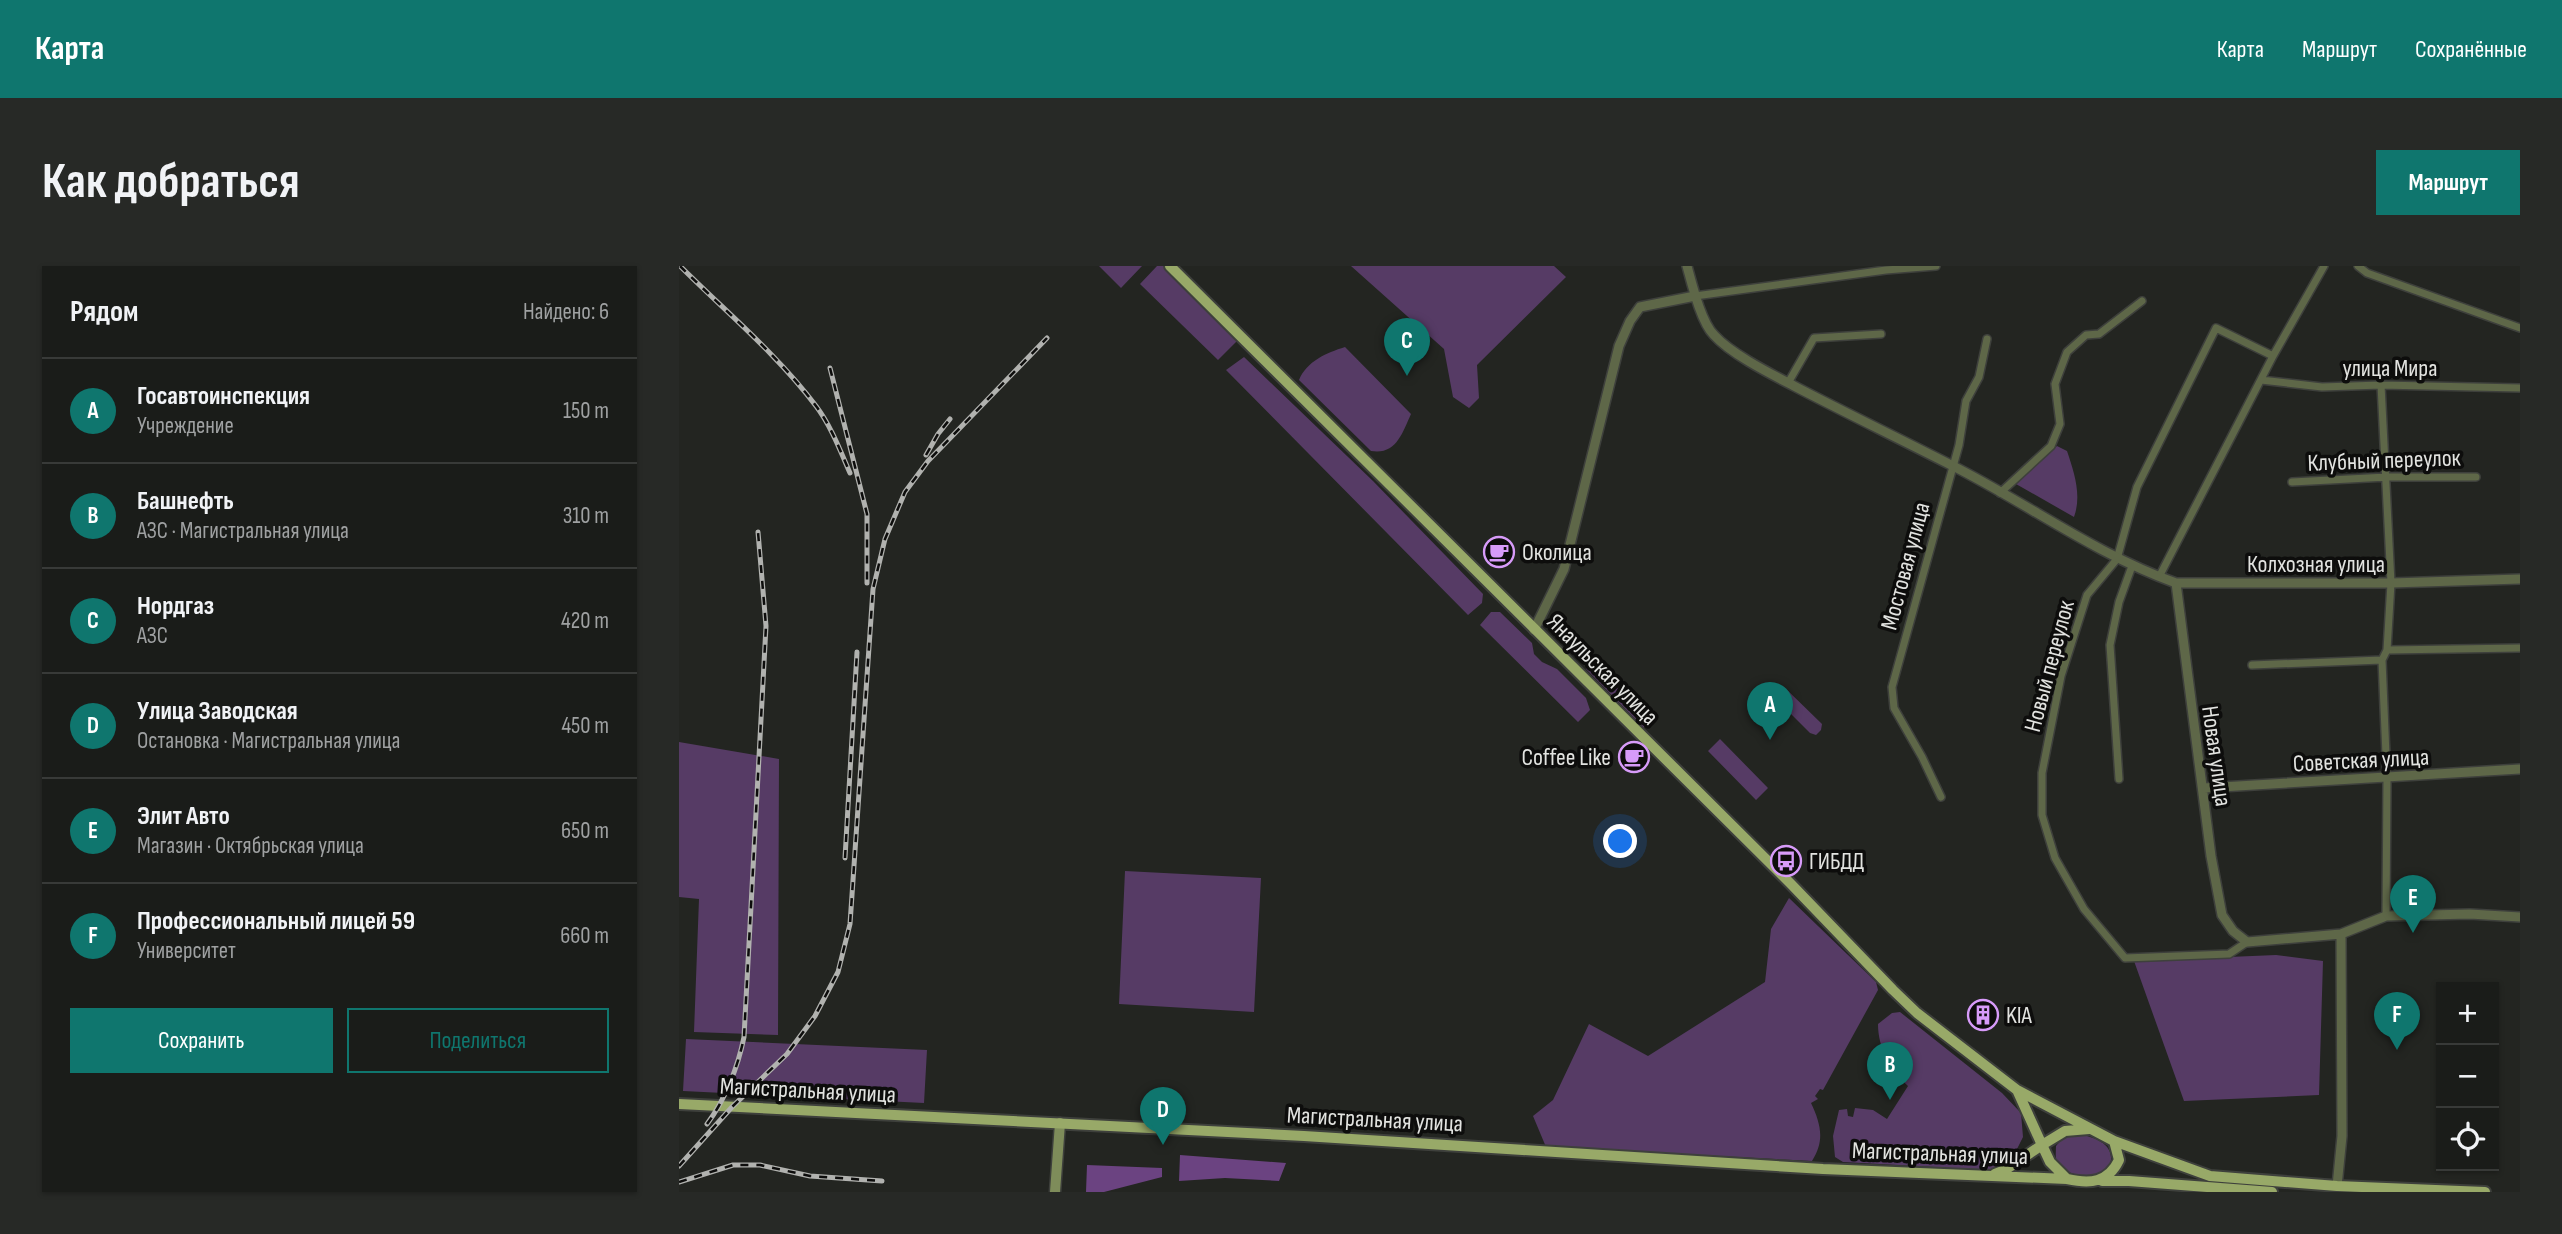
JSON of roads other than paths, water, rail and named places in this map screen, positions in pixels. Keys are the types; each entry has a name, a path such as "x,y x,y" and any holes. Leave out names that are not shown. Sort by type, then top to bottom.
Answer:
{"main road":[{"name":"Янаульская улица","path":"1170,266 1791,884 1893,990 1917,1013 2017,1090"},
{"path":"2017,1090 2114,1141 2210,1175 2337,1189 2485,1192"},
{"name":"Магистральная улица","path":"2017,1090 2050,1162 2067,1179"},
{"name":"Магистральная улица","path":"679,1104 1344,1138 1823,1169 2129,1181 2272,1192"},
{"path":"1055,1192 1060,1123"},
{"name":"Магистральная улица","path":"2042,1145 2065,1131 2091,1129"},
{"path":"2099,1181 2110,1174 2119,1160 2114,1141"},
{"path":"1990,1176 2005,1170 2042,1145"}],"street":[{"name":"Колхозная улица","path":"1687,266 1695,296 1713,334 1754,365 1953,466 2117,559 2159,577 2176,583 2391,583 2520,579"},
{"path":"1534,630 1564,569 1614,364 1630,321 1640,307 1744,289 1936,266"},
{"path":"2159,577 2273,356 2324,266"},
{"path":"2358,266 2367,273 2520,328"},
{"path":"2000,493 2051,446 2060,424 2055,384 2067,352 2086,335 2099,334 2142,301"},
{"name":"Новый переулок","path":"2247,942 2229,954 2125,958 2084,909 2055,858 2042,815 2042,774 2059,688 2087,595 2117,559 2137,487 2216,328 2273,356"},
{"path":"1788,383 1814,338 1881,334"},
{"name":"Мостовая улица","path":"1941,797 1894,708 1892,687 1953,466 1966,401 1979,377 1987,339"},
{"name":"улица Мира","path":"2261,380 2322,387 2520,388"},
{"path":"2381,386 2391,583 2387,650 2382,660 2387,779 2386,916"},
{"name":"Клубный переулок","path":"2292,482 2387,477 2476,477"},
{"path":"2119,779 2110,645 2119,601 2132,566"},
{"name":"Новая улица","path":"2176,583 2192,719 2222,915 2233,931 2247,942"},
{"path":"2387,650 2520,648"},
{"path":"2252,665 2382,660"},
{"name":"Советская улица","path":"2204,788 2520,769"},
{"path":"2247,942 2341,933 2386,916 2470,914 2520,917"},
{"path":"2337,1189 2342,1136 2341,933"}],"railway":[{"path":"680,266 768,351 801,387 826,422 850,473"},
{"path":"679,1166 732,1107 787,1054 815,1016 838,972 850,924 873,589 885,539 905,492 928,461 1047,338"},
{"path":"830,368 867,514 867,583"},
{"path":"926,455 950,419"},
{"path":"707,1124 730,1083 744,1037 766,626 758,532"},
{"path":"845,858 857,652"},
{"path":"679,1182 733,1165 760,1165 810,1176 882,1181"}],"place":[{"name":"Нордгаз","path":"1407,376"},
{"name":"Околица","path":"1499,552"},
{"name":"Госавтоинспекция","path":"1770,740"},
{"name":"Coffee Like","path":"1634,757"},
{"name":"ГИБДД","path":"1786,861"},
{"name":"Элит Авто","path":"2413,933"},
{"name":"KIA","path":"1983,1015"},
{"name":"Профессиональный лицей 59","path":"2397,1050"},
{"name":"Башнефть","path":"1890,1100"},
{"name":"Улица Заводская","path":"1163,1145"}]}
